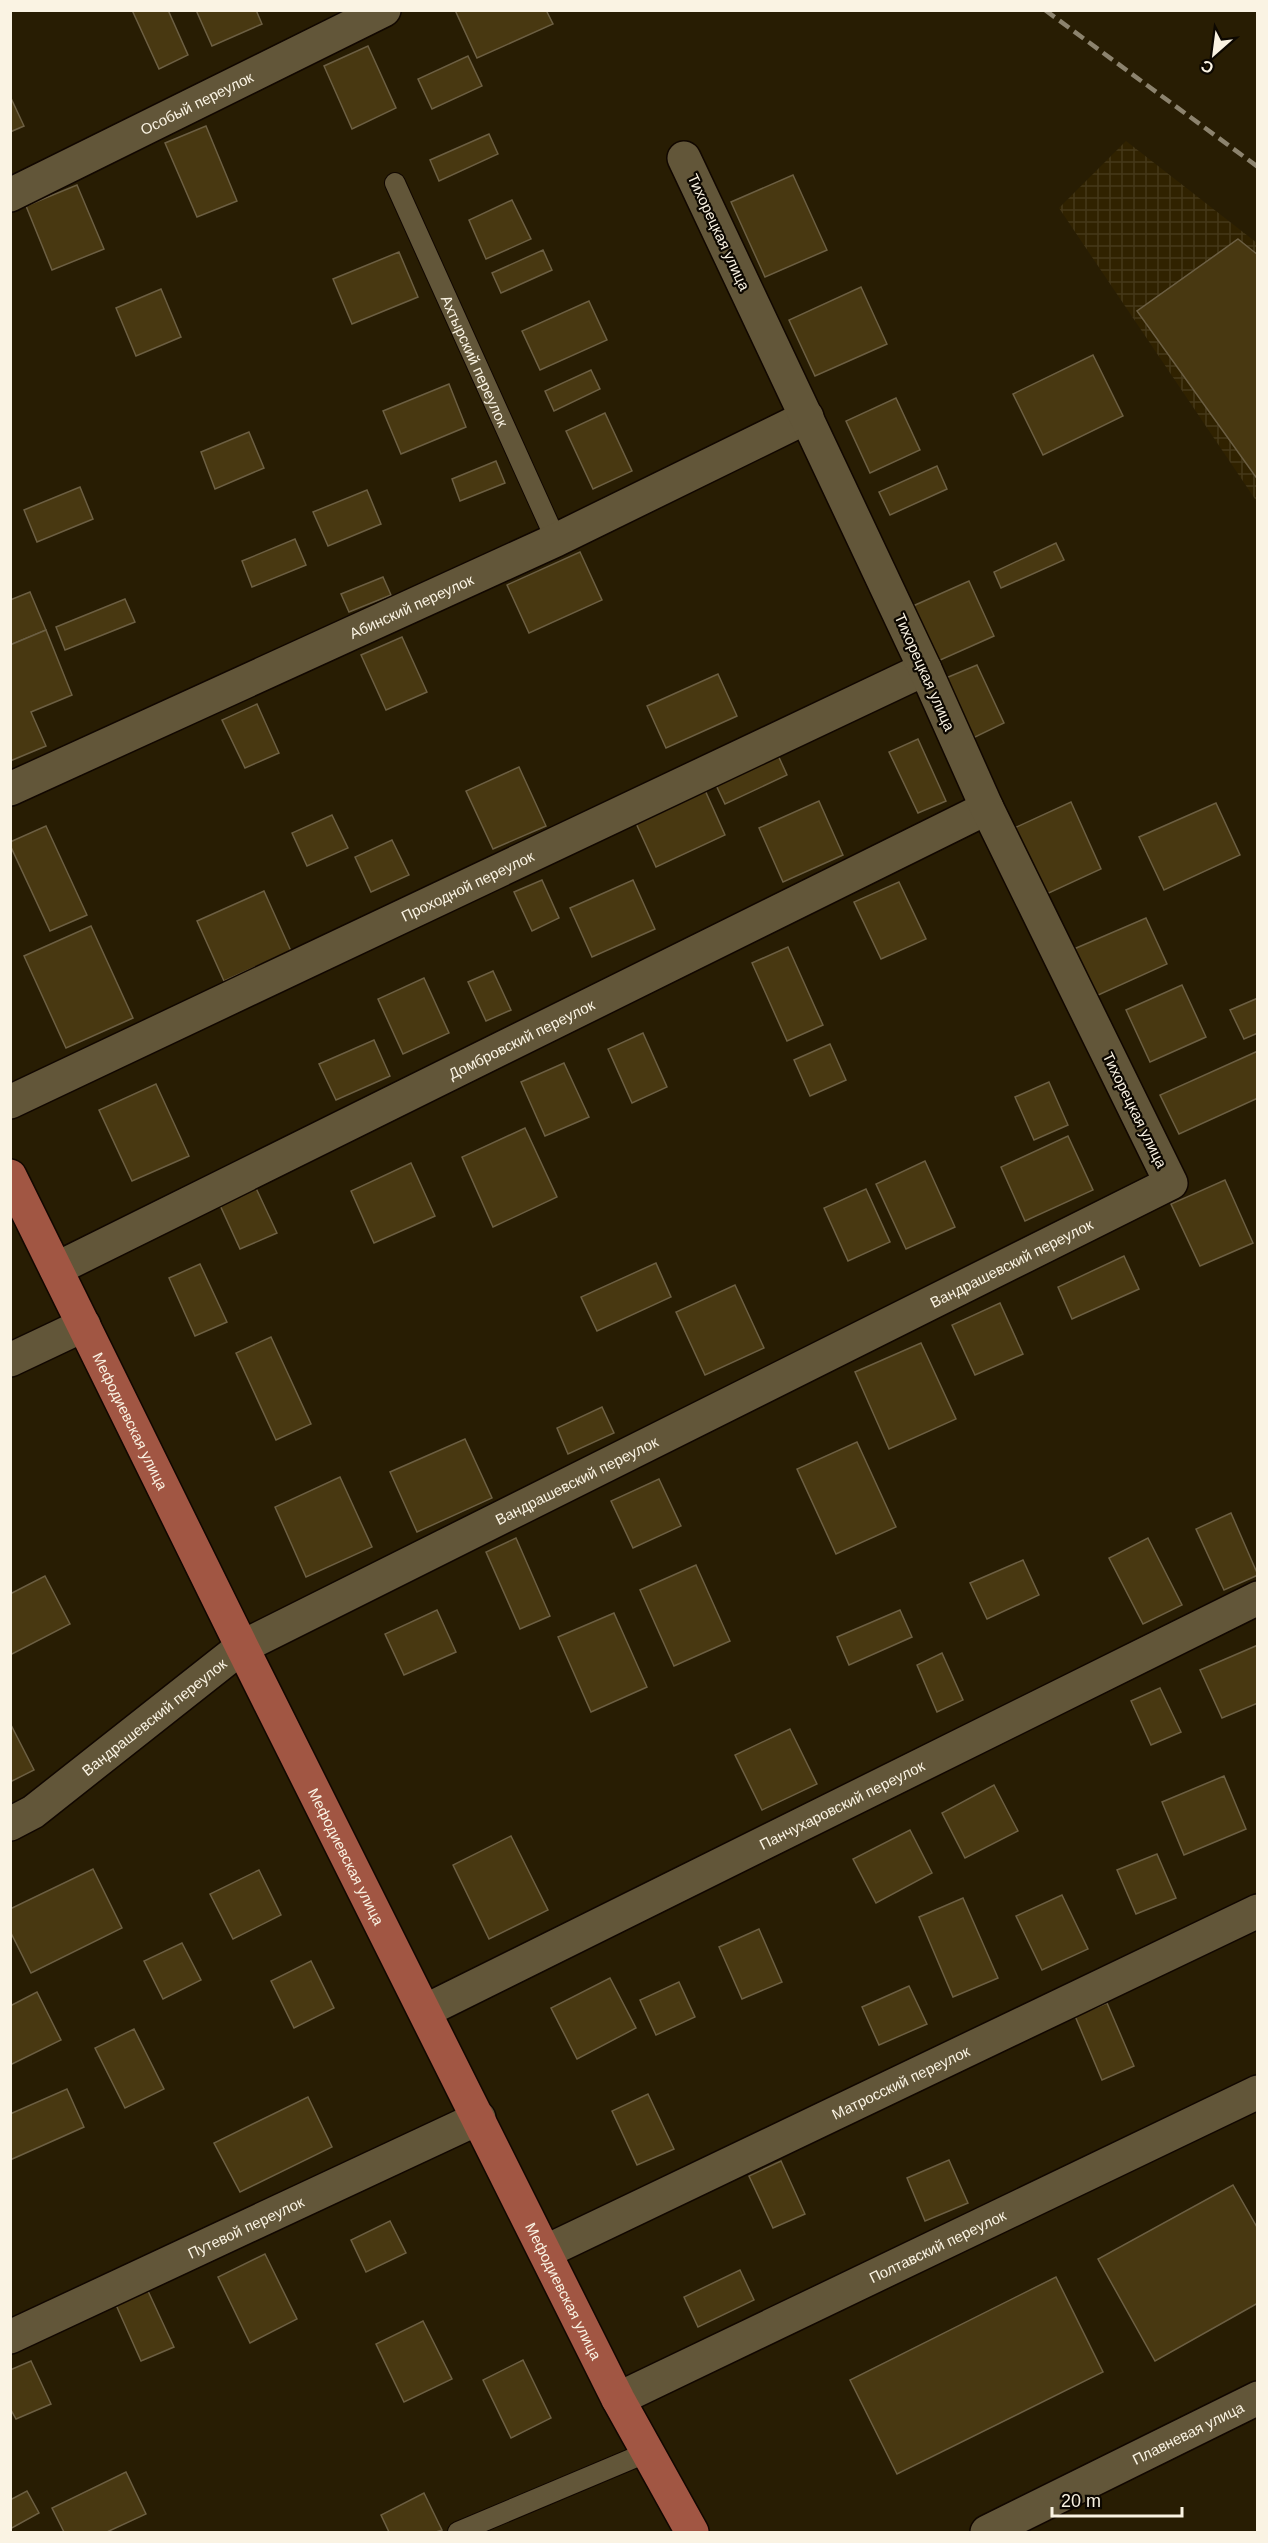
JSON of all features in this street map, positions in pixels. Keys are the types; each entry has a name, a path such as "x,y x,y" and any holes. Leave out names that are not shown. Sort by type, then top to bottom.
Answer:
{"main road":[{"name":"Мефодиевская улица","path":"10,1176 242,1647 618,2399 692,2532"}],"street":[{"name":"Особый переулок","path":"10,195 384,10"},
{"name":"Тихорецкая улица","path":"684,158 925,669 987,808 1171,1184"},
{"name":"Абинский переулок","path":"10,789 556,540 807,417"},
{"name":"Проходной переулок","path":"10,1102 925,669"},
{"name":"Домбровский переулок","path":"56,1269 987,808"},
{"name":"Вандрашевский переулок","path":"10,1824 33,1812 242,1647 1171,1184"},
{"path":"10,1360 84,1325"},
{"name":"Панчухаровский переулок","path":"424,2011 1257,1598"},
{"name":"Матросский переулок","path":"545,2252 1257,1911"},
{"name":"Полтавский переулок","path":"618,2399 1257,2092"},
{"name":"Путевой переулок","path":"10,2337 478,2118"},
{"name":"Плавневая улица","path":"987,2532 1257,2398"}],"lane":[{"name":"Ахтырский переулок","path":"395,183 556,540"},
{"path":"458,2532 648,2452"}],"shaded area":[{"path":"1126,141 1257,243 1257,502 1059,208"}],"building":[{"path":"132,10 168,10 188,55 159,69"},
{"path":"196,10 256,10 262,24 212,46"},
{"path":"455,10 546,10 553,24 477,58"},
{"path":"368,46 396,108 352,129 324,66"},
{"path":"468,56 482,86 432,109 418,79"},
{"path":"10,96 24,126 10,132"},
{"path":"206,126 237,201 197,217 165,143"},
{"path":"489,134 498,154 439,181 430,160"},
{"path":"793,175 827,250 765,277 731,202"},
{"path":"77,185 104,249 52,270 26,206"},
{"path":"512,200 531,239 486,259 469,220"},
{"path":"1238,239 1258,255 1258,480 1137,311"},
{"path":"543,250 552,270 501,293 492,273"},
{"path":"399,252 418,297 352,324 333,279"},
{"path":"861,287 887,344 815,376 789,320"},
{"path":"161,289 181,337 136,356 116,308"},
{"path":"589,301 607,340 540,370 522,331"},
{"path":"1093,355 1123,416 1043,455 1013,394"},
{"path":"591,370 600,389 554,411 545,391"},
{"path":"449,384 466,427 401,454 383,411"},
{"path":"896,398 920,450 870,473 846,421"},
{"path":"605,413 632,471 593,489 566,431"},
{"path":"249,432 264,468 215,489 201,452"},
{"path":"496,461 505,483 460,501 452,479"},
{"path":"937,466 947,489 890,515 879,492"},
{"path":"80,487 93,519 37,542 24,510"},
{"path":"367,490 381,524 328,546 313,512"},
{"path":"295,539 306,565 252,587 242,561"},
{"path":"1056,543 1064,560 1001,588 994,572"},
{"path":"580,552 602,600 529,633 507,585"},
{"path":"383,577 391,595 349,612 341,594"},
{"path":"969,581 994,636 938,661 913,606"},
{"path":"30,592 46,630 10,645 10,600"},
{"path":"125,599 135,622 65,650 56,627"},
{"path":"46,630 72,695 31,712 46,746 10,761 10,645"},
{"path":"402,637 427,692 386,710 361,655"},
{"path":"977,665 1004,723 973,738 946,678"},
{"path":"718,674 737,716 666,748 647,706"},
{"path":"257,704 279,753 245,768 222,720"},
{"path":"918,739 946,801 918,813 889,752"},
{"path":"777,753 787,775 725,804 714,781"},
{"path":"519,767 546,826 493,849 466,791"},
{"path":"704,788 725,835 656,867 634,819"},
{"path":"819,801 843,855 783,882 759,828"},
{"path":"1071,802 1101,869 1040,897 1010,830"},
{"path":"1216,803 1240,855 1164,890 1139,837"},
{"path":"332,815 348,848 307,866 292,833"},
{"path":"46,826 87,915 50,931 10,845 10,842"},
{"path":"392,840 409,875 371,892 355,857"},
{"path":"542,880 559,918 532,931 514,892"},
{"path":"633,880 655,929 592,957 570,908"},
{"path":"899,882 926,939 881,959 854,902"},
{"path":"264,891 291,951 224,981 197,921"},
{"path":"1146,918 1167,964 1096,996 1074,949"},
{"path":"91,926 133,1018 66,1048 24,956"},
{"path":"788,947 823,1025 787,1041 752,963"},
{"path":"493,971 511,1010 486,1021 468,982"},
{"path":"424,978 449,1033 403,1054 378,999"},
{"path":"1182,985 1206,1037 1150,1062 1126,1010"},
{"path":"1258,998 1258,1033 1244,1039 1230,1010"},
{"path":"643,1033 667,1087 632,1103 608,1049"},
{"path":"374,1040 390,1076 336,1100 319,1064"},
{"path":"830,1044 846,1080 810,1096 794,1060"},
{"path":"1258,1051 1258,1098 1179,1134 1160,1095"},
{"path":"564,1063 589,1117 545,1136 521,1082"},
{"path":"1049,1082 1068,1125 1034,1140 1015,1097"},
{"path":"156,1084 189,1156 132,1181 99,1110"},
{"path":"525,1128 557,1197 493,1227 462,1157"},
{"path":"1068,1136 1093,1190 1025,1221 1001,1167"},
{"path":"925,1161 955,1227 906,1249 876,1184"},
{"path":"411,1163 435,1216 374,1243 351,1191"},
{"path":"1225,1180 1253,1243 1200,1266 1171,1204"},
{"path":"255,1186 277,1233 240,1249 219,1203"},
{"path":"866,1189 890,1242 848,1261 824,1208"},
{"path":"1124,1256 1139,1289 1072,1319 1058,1287"},
{"path":"656,1263 671,1297 597,1331 581,1297"},
{"path":"200,1264 227,1322 195,1336 169,1278"},
{"path":"735,1285 764,1348 705,1375 676,1312"},
{"path":"1000,1303 1023,1354 975,1375 952,1325"},
{"path":"271,1337 311,1424 276,1440 236,1353"},
{"path":"921,1343 956,1419 889,1449 855,1372"},
{"path":"602,1407 614,1433 568,1454 557,1428"},
{"path":"465,1439 492,1498 417,1532 390,1472"},
{"path":"857,1442 896,1527 836,1554 797,1469"},
{"path":"340,1477 372,1547 306,1577 275,1507"},
{"path":"659,1479 681,1526 633,1548 611,1501"},
{"path":"1231,1513 1258,1575 1224,1590 1196,1529"},
{"path":"516,1538 550,1616 520,1629 486,1552"},
{"path":"1148,1538 1182,1605 1143,1624 1109,1558"},
{"path":"1023,1560 1039,1595 987,1619 970,1583"},
{"path":"696,1565 730,1641 674,1666 640,1590"},
{"path":"45,1576 70,1624 10,1655 10,1594"},
{"path":"437,1610 456,1652 404,1675 385,1634"},
{"path":"900,1610 912,1637 849,1665 837,1637"},
{"path":"614,1613 647,1687 591,1712 558,1637"},
{"path":"1258,1645 1258,1703 1222,1718 1200,1670"},
{"path":"942,1653 963,1700 937,1712 917,1665"},
{"path":"1160,1688 1181,1732 1151,1745 1131,1701"},
{"path":"10,1723 34,1770 10,1782"},
{"path":"790,1729 817,1784 762,1810 735,1755"},
{"path":"1224,1776 1246,1829 1184,1855 1162,1802"},
{"path":"994,1785 1018,1831 965,1858 942,1813"},
{"path":"910,1830 932,1873 876,1903 853,1859"},
{"path":"511,1836 548,1910 489,1939 453,1865"},
{"path":"1157,1854 1176,1898 1136,1914 1117,1870"},
{"path":"93,1869 122,1928 31,1973 10,1931 10,1909"},
{"path":"259,1870 281,1915 233,1939 210,1894"},
{"path":"1062,1895 1088,1949 1042,1970 1016,1916"},
{"path":"963,1898 998,1978 953,1997 919,1917"},
{"path":"759,1929 782,1982 742,1999 719,1947"},
{"path":"182,1943 201,1980 163,1999 144,1961"},
{"path":"311,1961 334,2008 294,2028 271,1981"},
{"path":"610,1978 636,2028 577,2059 551,2008"},
{"path":"679,1982 695,2017 656,2035 640,2000"},
{"path":"909,1986 927,2024 879,2045 862,2007"},
{"path":"37,1992 61,2040 10,2065 10,2006"},
{"path":"1107,2003 1134,2066 1102,2080 1075,2016"},
{"path":"134,2029 164,2089 125,2108 95,2048"},
{"path":"67,2089 84,2127 10,2160 10,2114"},
{"path":"648,2094 674,2149 637,2165 612,2111"},
{"path":"308,2097 332,2147 240,2192 214,2143"},
{"path":"949,2160 968,2203 925,2221 907,2178"},
{"path":"781,2161 805,2214 773,2228 749,2176"},
{"path":"1233,2185 1258,2229 1258,2303 1155,2361 1098,2259"},
{"path":"390,2221 406,2253 366,2272 351,2240"},
{"path":"265,2254 297,2319 250,2343 218,2277"},
{"path":"740,2270 754,2300 698,2327 684,2297"},
{"path":"1056,2277 1103,2372 897,2474 850,2380"},
{"path":"148,2291 174,2347 141,2361 116,2305"},
{"path":"423,2321 452,2379 404,2402 376,2344"},
{"path":"523,2360 551,2418 511,2438 483,2380"},
{"path":"31,2361 51,2404 16,2419 10,2408 10,2370"},
{"path":"126,2472 146,2514 107,2532 64,2532 52,2508"},
{"path":"27,2491 39,2513 10,2529 10,2500"},
{"path":"424,2493 442,2530 389,2532 381,2515"}],"railway":[{"path":"1045,10 1258,167"}]}
